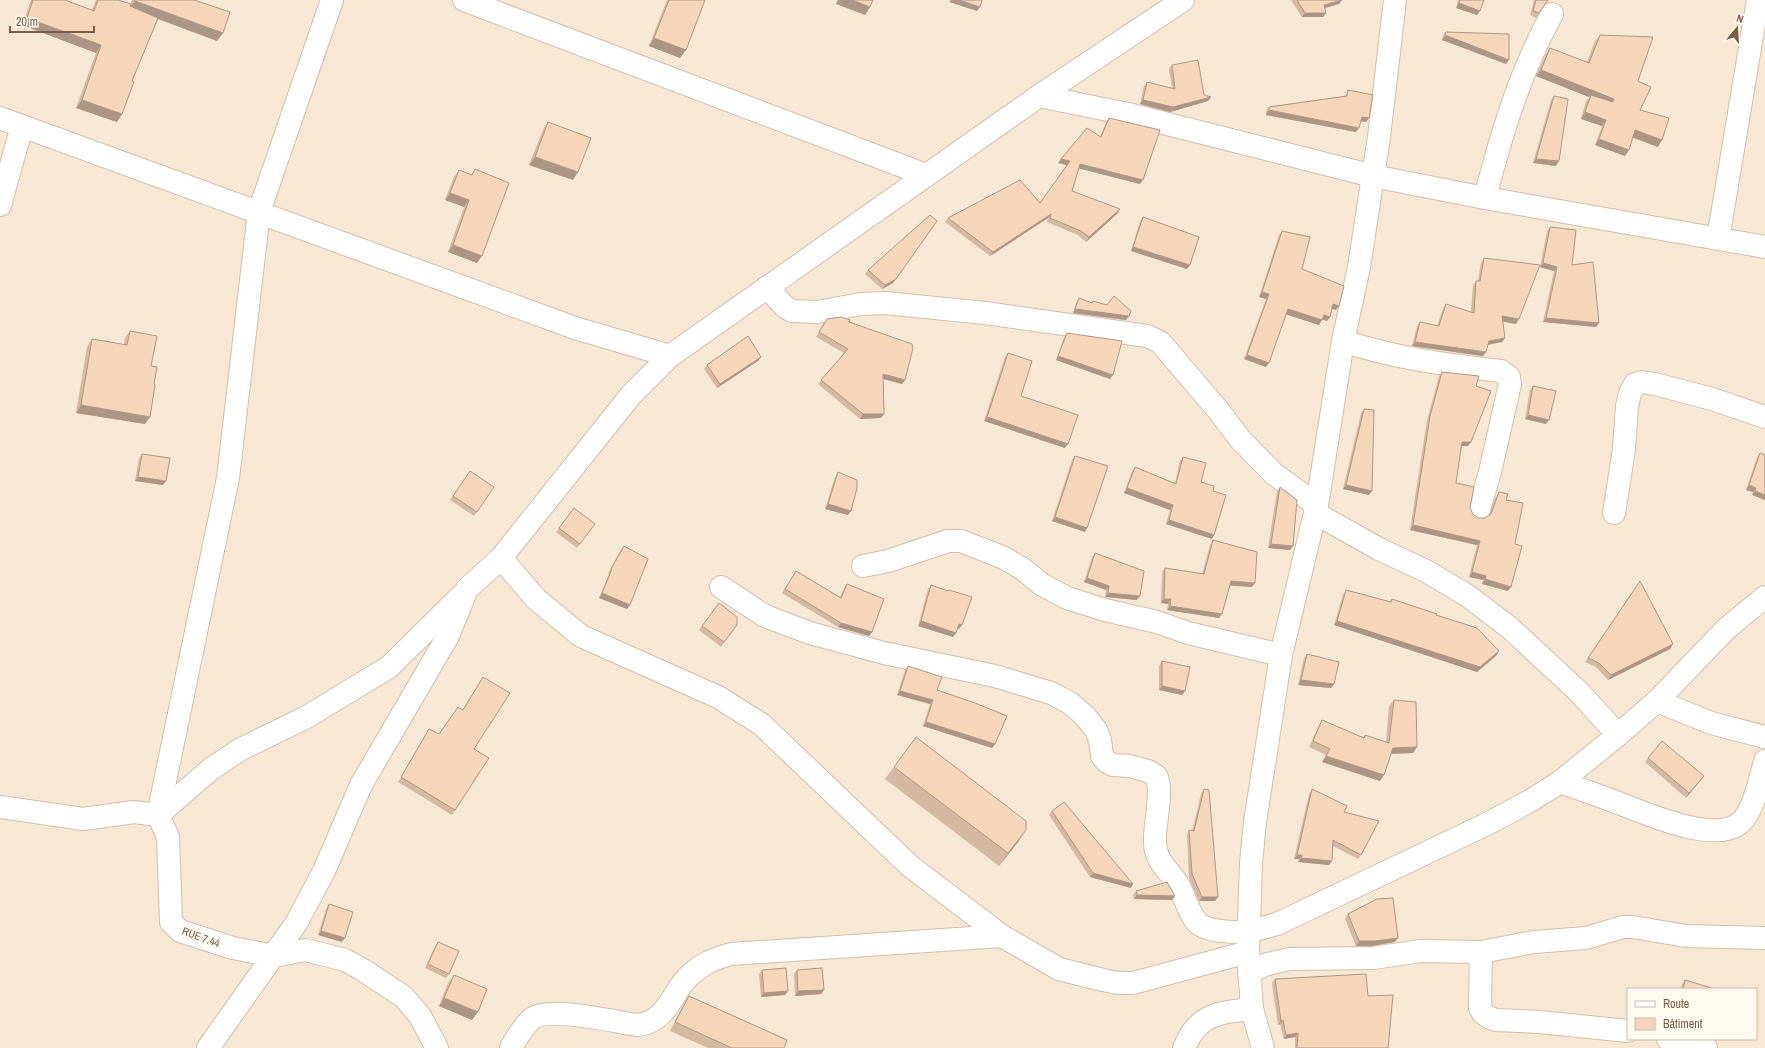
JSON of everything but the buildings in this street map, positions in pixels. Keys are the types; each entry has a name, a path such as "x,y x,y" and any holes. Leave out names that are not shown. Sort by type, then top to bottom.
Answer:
{"street":[{"path":"158,815 228,478 259,212 332,0"},
{"path":"464,0 926,175"},
{"path":"0,807 83,819 134,812 158,815 212,769 241,749 305,718 390,667 501,558 631,395 670,356 1039,96 1182,0"},
{"path":"1263,1048 1252,1009 1249,963 1248,931 1251,863 1255,822 1281,655 1316,509 1343,341 1359,267 1387,79 1395,0"},
{"path":"1718,239 1758,0"},
{"path":"1485,198 1500,141 1514,100 1552,14"},
{"path":"1039,96 1128,114 1373,176 1485,198 1765,247"},
{"path":"0,118 575,328 670,356"},
{"path":"0,205 22,126"},
{"path":"767,287 785,307 792,311 817,312 861,304 885,303 985,313 1147,336 1160,342 1218,410 1240,439 1274,474 1316,509 1379,549 1426,571 1468,596 1510,628 1578,691 1618,735"},
{"path":"1343,341 1372,351 1423,361 1501,372 1509,376 1510,384 1490,472 1479,510"},
{"path":"1614,514 1624,449 1630,393 1635,384 1642,382 1655,384 1712,399 1765,417"},
{"path":"863,566 908,555 948,541 961,541 1002,557 1023,569 1041,584 1067,598 1105,610 1158,622 1188,633 1281,655"},
{"path":"501,558 536,599 581,636 718,697 761,724 910,866 1002,936 1059,969 1118,983 1133,983 1178,970 1249,963 1264,965 1289,959 1373,958 1421,951 1480,952 1534,942 1586,938 1623,927 1632,926 1686,936 1765,938"},
{"path":"721,586 765,616 810,633 884,653 995,676 1052,693 1070,703 1085,716 1096,730 1100,740 1102,756 1106,761 1113,765 1130,766 1148,771 1156,776 1160,788 1154,840 1155,850 1158,859 1179,886 1184,900 1196,922 1204,928 1211,930 1248,931 1277,924 1530,802 1560,782 1657,701 1726,629 1765,597"},
{"path":"208,1048 297,922 324,871 361,785 448,636 467,590"},
{"path":"1657,701 1711,723 1765,737"},
{"path":"1560,782 1655,817 1687,826 1712,830 1729,828 1740,823 1747,814 1753,801 1765,761"},
{"name":"RUE 7.44","path":"158,815 168,837 171,922 180,931 233,948 274,956 306,950 345,960 404,997 420,1016 437,1048"},
{"path":"511,1048 533,1018 542,1014 556,1012 637,1026 656,1020 670,1004 686,979 710,960 731,954 1002,936"},
{"path":"1480,952 1480,1008 1488,1017 1496,1020 1540,1022 1627,1031"},
{"path":"1184,1048 1195,1029 1205,1020 1222,1012 1252,1009"},
{"path":"1672,1040 1706,1048"}],"shaded area":[{"path":"0,0 1765,0 1765,1048 0,1048"}]}
